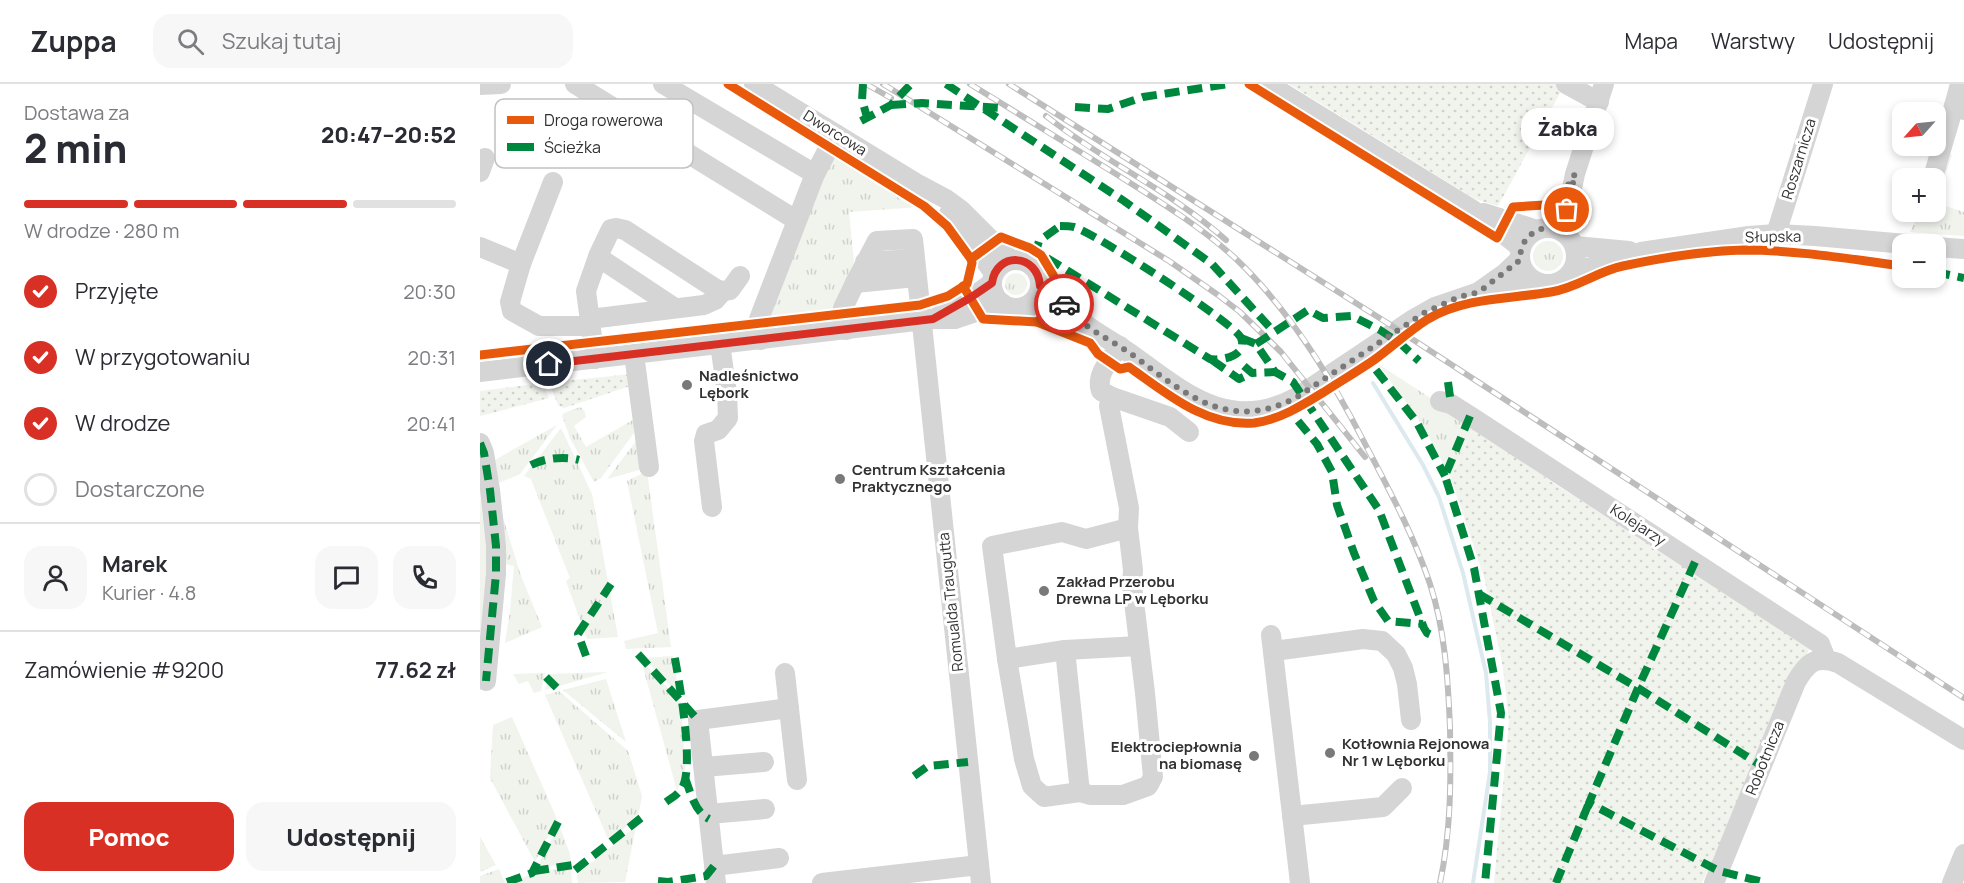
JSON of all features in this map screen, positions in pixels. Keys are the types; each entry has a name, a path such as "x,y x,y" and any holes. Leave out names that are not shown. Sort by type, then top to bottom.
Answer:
{"street":[{"path":"480,85 501,84"},
{"path":"575,84 599,99"},
{"path":"663,84 688,99"},
{"name":"Dworcowa","path":"754,84 946,199 1024,258"},
{"path":"1268,84 1473,210 1521,254 1523,268 1535,281"},
{"path":"1555,234 1602,93 1566,84"},
{"name":"Roszarnicza","path":"1776,234 1823,84"},
{"path":"1936,168 1959,108 1960,84"},
{"path":"693,102 815,174"},
{"path":"761,339 759,319 815,174 836,134"},
{"path":"693,157 796,220"},
{"path":"553,182 521,264 510,302 512,311 539,326 591,323 704,305 715,300 723,291"},
{"name":"Dworcowa","path":"916,183 960,227 993,278"},
{"name":"Słupska","path":"1473,210 1555,234 1641,252"},
{"path":"595,359 586,291 611,229 625,230 723,291 730,290 740,276"},
{"path":"1040,286 1070,308 1086,325 1181,391 1211,406 1231,410 1260,409 1288,402 1424,313 1459,297 1535,281 1558,283 1571,273 1577,255 1555,234 1530,235 1521,254 1479,292"},
{"name":"Słupska","path":"1571,273 1641,252 1724,239 1776,234 1892,243"},
{"path":"846,330 843,308 865,262 877,242 913,239 915,268 855,283"},
{"path":"480,247 521,264"},
{"path":"1946,248 1964,249"},
{"path":"598,257 675,308"},
{"path":"928,320 970,298 993,278 1004,263 1024,258 1037,272 1040,286 1038,294 1028,305"},
{"name":"Romualda Traugutta","path":"915,268 928,320 980,874"},
{"path":"993,278 993,291 1002,303 1014,308 1028,305 1064,320 1086,325"},
{"path":"480,372 928,320 955,319 1002,303"},
{"path":"712,507 704,441 706,434 718,430 728,418 720,344"},
{"path":"1119,346 1100,378 1101,391 1170,417 1189,432"},
{"path":"634,354 649,467"},
{"path":"1112,397 1109,406 1129,508 1132,585 1153,777 1148,786 1123,795 1090,795 1080,792 1044,797 1032,786 1024,759 1007,659 992,546 1062,532 1086,539 1128,528"},
{"name":"Kolejarzy","path":"1440,401 1470,416 1820,644 1832,661 1964,741"},
{"path":"480,443 484,453 490,490 496,546 496,574 486,681"},
{"path":"1300,883 1272,643 1363,639 1382,641 1396,654 1403,668 1411,720"},
{"path":"1007,659 1065,650 1139,646"},
{"path":"1065,650 1080,792"},
{"name":"Robotnicza","path":"1714,883 1796,682 1808,665 1832,661"},
{"path":"785,673 797,780"},
{"path":"779,858 715,874 698,720 789,708"},
{"path":"704,767 764,762"},
{"path":"1292,816 1383,807 1402,788"},
{"path":"709,814 765,809"},
{"path":"1952,883 1964,854"},
{"path":"822,883 980,874"}],"green space":[{"path":"1289,84 1565,84 1498,206 1475,199"},
{"path":"831,151 919,207 849,212 854,262 832,311 763,319"},
{"path":"1950,154 1952,155 1946,173 1946,168 1942,168"},
{"path":"1946,206 1964,212 1964,236 1910,232 1915,222 1946,222"},
{"path":"1548,241 1559,245 1563,256 1559,267 1548,271 1537,267 1533,256 1537,245"},
{"path":"1016,273 1024,276 1027,284 1024,292 1016,295 1008,292 1005,284 1008,276"},
{"path":"1378,364 1474,426 1451,478 1422,424"},
{"path":"631,374 633,385 564,408 558,405 550,385 555,382"},
{"path":"542,383 549,398 480,416 480,391"},
{"path":"580,407 584,410 586,417 574,426 586,447 638,417 639,426 601,478 594,482 570,438 562,416"},
{"path":"557,425 520,474 499,483 493,461"},
{"path":"1474,426 1556,485 1812,643 1702,883 1494,883 1509,721 1503,668 1484,577 1451,478"},
{"path":"561,428 592,494 618,637 587,639 566,581 570,578 531,479 524,476"},
{"path":"640,436 645,466 639,470 607,479"},
{"path":"647,471 671,647 626,649 624,641 658,633 627,481"},
{"path":"480,497 488,561 480,638"},
{"path":"500,508 521,576 542,627 505,643 514,566 505,564"},
{"path":"673,656 679,695 644,658"},
{"path":"641,660 681,702 685,770 677,791"},
{"path":"608,672 545,690 549,674"},
{"path":"545,673 541,691 534,693 528,681 519,684 513,674"},
{"path":"606,679 626,742 563,690"},
{"path":"559,691 628,751 642,796 638,817 609,841 545,695"},
{"path":"512,717 557,819 535,862 490,778 493,725"},
{"path":"559,825 571,863 537,868"},
{"path":"636,826 625,882 578,883 579,871"},
{"path":"480,837 496,865 480,872"},
{"path":"571,867 572,883 512,883 535,872"},
{"path":"499,869 505,883 480,883 480,876"}],"waterway":[{"path":"1373,383 1423,465 1439,497 1463,573 1486,673 1490,722 1490,772 1473,883"}],"railway":[{"path":"866,84 891,98"},
{"path":"883,84 1169,261 1240,312 1281,352 1365,457"},
{"path":"970,84 1162,203 1221,246 1273,298 1306,343 1336,390 1408,528 1430,584 1439,619 1445,655 1450,728 1448,825 1440,883"},
{"path":"1009,84 1389,324 1964,698"},
{"path":"1046,116 1183,206 1226,240"}],"marked path":[{"path":"863,84 862,100 867,117"},
{"path":"861,121 891,105 911,84"},
{"path":"946,84 1124,201 1212,264 1274,332"},
{"path":"1075,107 1108,109 1143,97 1228,84"},
{"path":"891,105 922,103 1001,108"},
{"path":"1060,226 1074,227 1107,244 1191,298 1233,329 1241,338 1241,349 1226,358 1210,359 1036,251 1039,241 1060,226"},
{"path":"1946,274 1964,278"},
{"path":"1256,344 1308,310 1323,318 1352,316 1401,344 1419,361"},
{"path":"1241,338 1256,344 1275,372 1293,382 1379,510 1424,628 1427,633 1436,637"},
{"path":"1212,360 1239,379 1252,373"},
{"path":"1244,366 1252,373 1275,372"},
{"path":"1376,370 1416,421 1445,476"},
{"path":"1448,382 1451,404"},
{"path":"1470,416 1445,476 1474,568 1501,713 1485,883"},
{"path":"1298,421 1317,444 1332,472 1337,505 1374,601 1388,621 1423,624"},
{"path":"480,443 484,453 490,490 496,546 496,574 486,681"},
{"path":"531,465 555,458 579,460"},
{"path":"1695,562 1589,803 1719,871 1767,883"},
{"path":"586,656 578,634 611,584"},
{"path":"1479,594 1638,688 1762,766"},
{"path":"666,802 683,786 687,759 674,653"},
{"path":"638,654 698,720"},
{"path":"546,677 558,689"},
{"path":"914,776 928,766 968,762"},
{"path":"685,778 696,806 709,819"},
{"path":"1556,883 1589,803"},
{"path":"575,870 641,818"},
{"path":"507,882 532,873 559,820"},
{"path":"534,871 573,865"},
{"path":"658,881 668,882 706,876 714,866"}],"cycle path":[{"path":"480,355 920,305 948,296 967,284 971,259 947,226 924,206 728,84"},
{"path":"1249,84 1497,238 1513,207 1544,205"},
{"path":"971,259 1001,237 1030,248 1041,255 1064,293 1048,313 1037,322"},
{"path":"963,286 983,319 1037,322 1090,343 1098,354 1120,369 1129,367 1172,397 1203,414 1219,420 1254,423 1282,415 1308,402 1374,360 1428,319 1457,306 1561,290 1623,266 1715,252 1764,250 1892,265"}],"way so far":[{"path":"1064,304 1086,325 1200,402 1222,409 1246,411 1260,409 1288,402 1412,320 1435,307 1479,292 1495,281 1520,260 1524,241 1537,230 1546,228 1555,206 1575,174 1567,210"}],"place":[{"name":"Żabka","path":"1567,210"},
{"name":"Nadleśnictwo Lębork","path":"687,385"},
{"name":"Centrum Kształcenia Praktycznego","path":"840,479"},
{"name":"Zakład Przerobu Drewna LP w Lęborku","path":"1044,591"},
{"name":"Kotłownia Rejonowa Nr 1 w Lęborku","path":"1330,753"},
{"name":"Elektrociepłownia na biomasę","path":"1254,756"}],"route":[{"path":"549,364 933,319 992,283 998,267 1011,260 1027,262 1037,272 1040,286 1064,304"}]}
